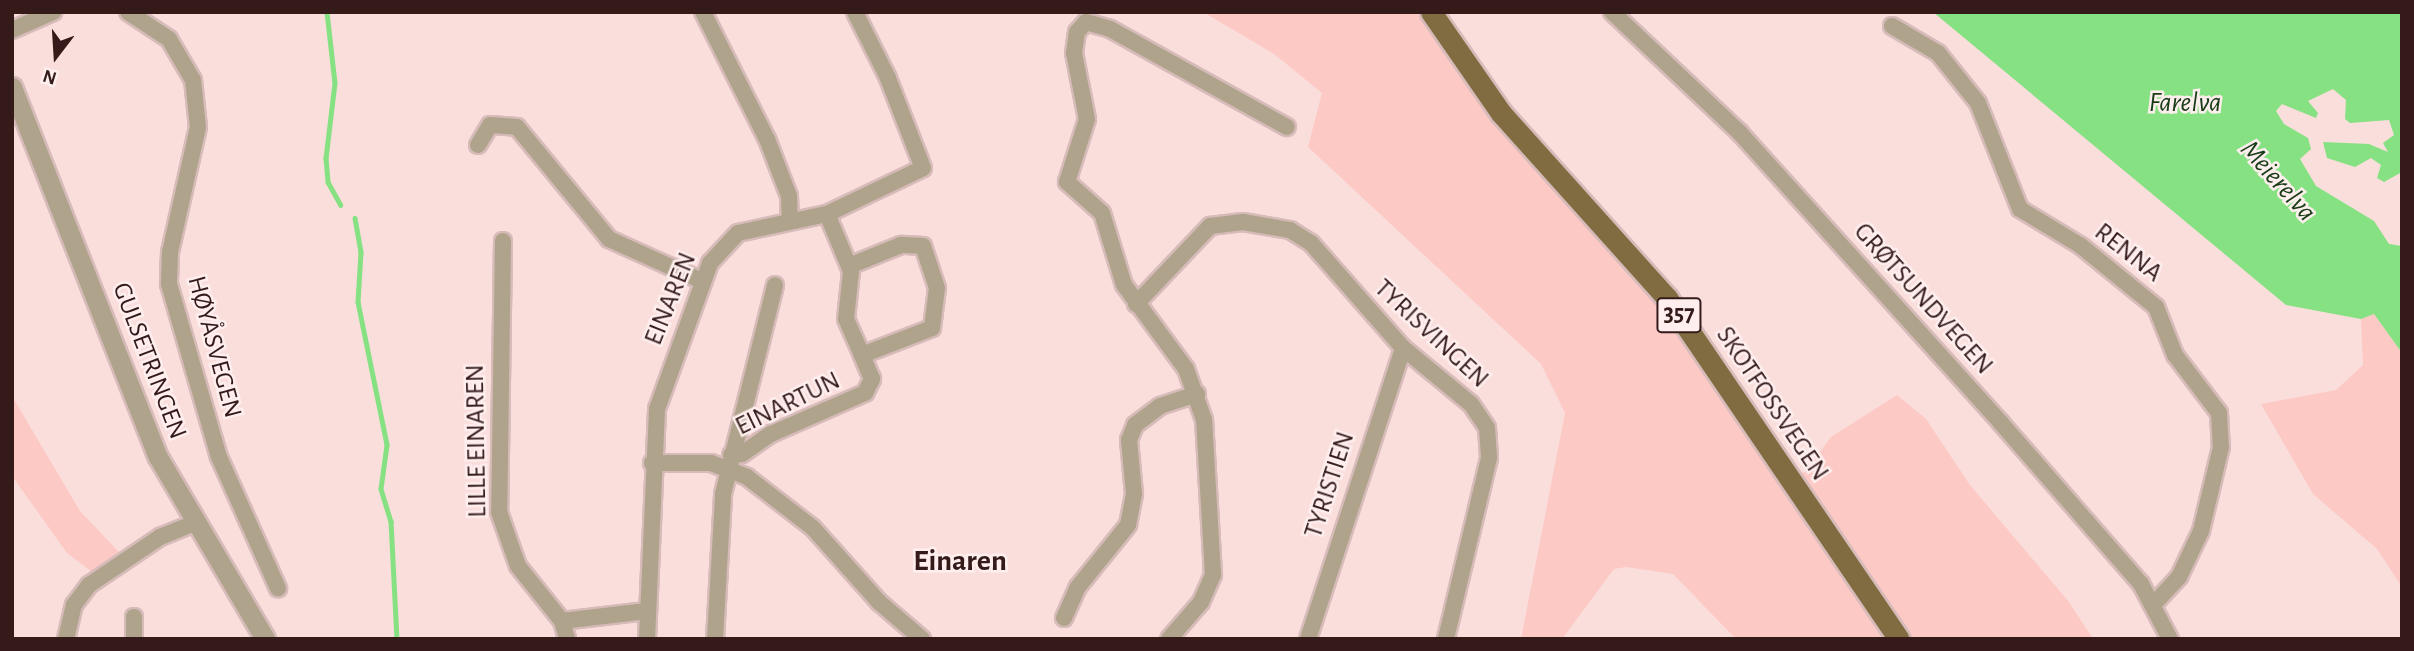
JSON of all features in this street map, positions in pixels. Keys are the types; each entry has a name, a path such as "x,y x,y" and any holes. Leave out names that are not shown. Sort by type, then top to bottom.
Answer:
{"main road":[{"name":"SKOTFOSSVEGEN","path":"1431,12 1501,113 1667,299 1899,639"}],"street":[{"path":"12,30 53,12"},
{"name":"HØYÅSVEGEN","path":"128,12 151,16 178,49 197,95 198,127 168,269 173,303 203,390 219,457 278,588"},
{"path":"703,12 767,139 789,196 790,219"},
{"name":"EINAREN","path":"647,639 652,463 662,390 702,281 729,238 790,219 827,214 923,168 888,78 855,12"},
{"name":"GRØTSUNDVEGEN","path":"1612,12 1740,132 2155,603 2170,639"},
{"path":"1169,639 1200,602 1215,564 1206,435 1197,394 1173,349 1124,285 1102,213 1067,182 1087,119 1074,53 1077,32 1086,22 1110,29 1287,127"},
{"name":"RENNA","path":"1892,26 1938,53 1978,103 2020,209 2081,246 2157,307 2175,355 2219,413 2221,447 2201,531 2179,578 2155,603"},
{"name":"GULSETRINGEN","path":"12,87 158,457 193,524 265,639"},
{"path":"478,145 490,125 517,127 609,239 702,281"},
{"name":"EINARTUN","path":"730,461 865,393 872,380 846,319 849,266 827,214"},
{"name":"TYRISVINGEN","path":"1136,304 1210,226 1243,222 1278,228 1311,243 1403,348 1471,404 1489,437 1487,471 1446,639"},
{"name":"LILLE EINAREN","path":"503,241 499,512 518,566 562,621 567,639"},
{"name":"EINARTUN","path":"849,266 901,245 918,244 931,255 937,288 938,313 927,333 862,355"},
{"path":"715,639 730,461 775,285"},
{"name":"TYRISTIEN","path":"1308,639 1403,348"},
{"path":"1064,618 1078,587 1128,525 1134,494 1129,440 1135,425 1160,406 1197,394"},
{"path":"652,463 730,461 795,511 922,639"},
{"path":"66,639 74,604 89,585 160,537 193,524"},
{"path":"562,621 646,611"},
{"path":"134,617 134,639"}],"shaded area":[{"path":"1203,12 1416,12 1643,280 1774,478 1805,472 1831,437 1897,395 1926,419 1970,485 2069,602 2093,639 1736,639 1673,574 1626,567 1614,569 1562,639 1521,639 1565,413 1541,364 1308,147 1322,93 1274,54"},
{"path":"2374,314 2402,353 2402,587 2377,549 2313,494 2261,404 2336,390 2363,365 2361,319"},
{"path":"12,396 80,511 120,553 92,572 67,553 12,476"}],"water":[{"name":"Farelva","path":"1933,12 2402,12 2402,172 2384,182 2377,178 2381,165 2371,158 2355,167 2327,158 2323,142 2369,144 2388,152 2383,143 2394,135 2389,120 2350,123 2345,119 2346,100 2333,89 2308,101 2318,113 2316,118 2282,104 2276,111 2284,124 2308,138 2311,149 2300,159 2316,186 2374,221 2389,244 2402,246 2402,353 2374,314 2361,319 2286,305"}],"waterway":[{"path":"327,12 335,83 326,158 328,182 341,205"},
{"path":"355,218 361,252 358,302 387,445 381,489 391,521 397,639"}],"district":[{"name":"Einaren","path":"960,561"}],"water label":[{"name":"Meierelva","path":"2278,181"}]}
